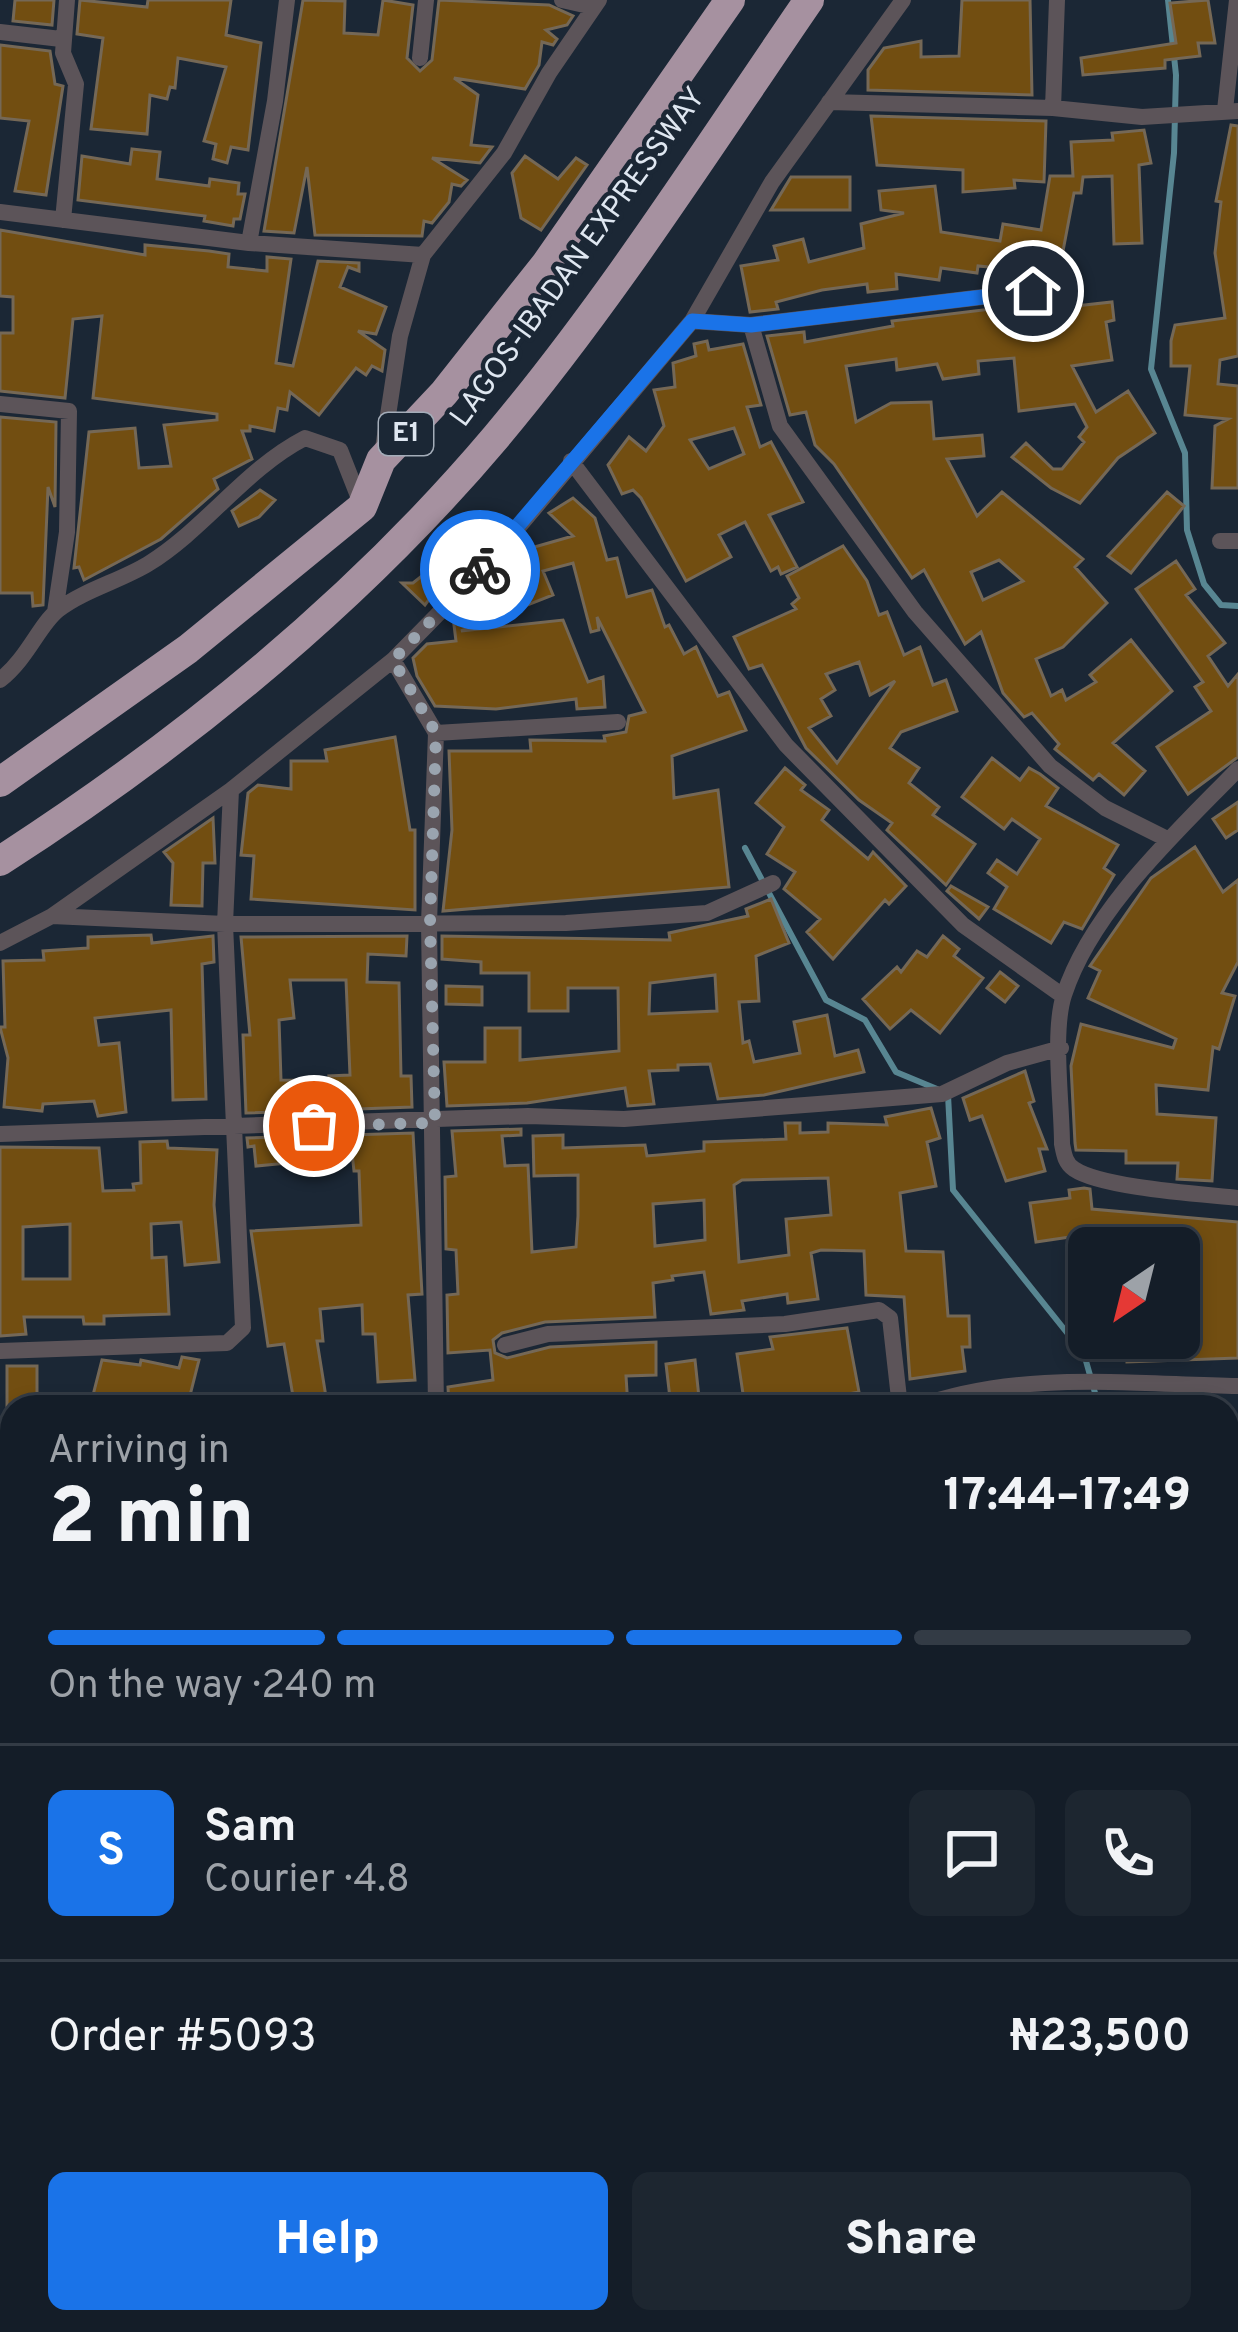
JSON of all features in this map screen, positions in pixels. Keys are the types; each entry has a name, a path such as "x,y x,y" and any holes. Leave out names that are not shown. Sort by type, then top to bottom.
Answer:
{"highway":[{"name":"LAGOS-IBADAN EXPRESSWAY","path":"0,782 188,650 362,507 381,460 445,393 546,264 730,0"},
{"name":"LAGOS-IBADAN EXPRESSWAY","path":"0,861 98,796 244,686 418,522 497,436 591,312 809,0"}],"street":[{"path":"63,220 76,84 62,39 67,0"},
{"path":"249,243 275,101 286,0"},
{"path":"420,58 426,0"},
{"path":"381,460 400,336 423,255 504,153 596,3 562,0"},
{"path":"0,943 52,916 231,790 393,660 490,561 692,321 772,182 903,0"},
{"path":"1053,108 1057,0"},
{"path":"829,102 1053,108 1142,117 1232,110 1237,0"},
{"path":"0,32 62,39"},
{"path":"0,212 249,243 423,255"},
{"path":"692,321 751,325 1033,291"},
{"path":"751,325 780,426 915,613 1049,766 1106,808 1169,840"},
{"path":"0,404 69,411 67,532 55,612 25,660 0,680"},
{"path":"55,612 150,563 227,502 249,475 305,438 340,450 362,507"},
{"path":"571,461 786,745 962,925 1064,996"},
{"path":"393,660 436,733 430,923 436,1395"},
{"path":"436,733 618,722"},
{"path":"1238,769 1128,886 1064,996 1061,1048 1062,1144 1066,1161 1077,1172 1166,1191 1238,1198 1238,1188"},
{"path":"0,1351 227,1342 243,1328 225,924 231,790"},
{"path":"52,916 225,924 566,923 707,913 773,884"},
{"path":"0,1133 435,1123 529,1116 623,1119 942,1094 1007,1063 1061,1048"},
{"path":"505,1345 548,1334 785,1324 879,1310 890,1318 899,1395"},
{"path":"950,1395 1032,1380 1238,1385"}],"building":[{"path":"15,0 54,0 52,25 13,21"},
{"path":"80,0 147,7 148,0 231,0 226,35 261,43 248,150 231,147 227,163 213,159 216,144 204,141 226,67 178,58 175,88 170,87 167,99 150,95 147,134 91,129 103,38 77,34"},
{"path":"303,0 345,1 344,33 378,35 383,0 413,5 407,58 420,71 432,60 439,0 549,5 573,16 567,25 546,30 557,39 553,45 542,42 539,65 525,89 454,78 478,95 471,145 492,147 480,163 432,158 467,180 461,186 452,184 449,202 432,223 424,221 422,236 315,235 307,167 294,233 264,231"},
{"path":"962,0 1030,0 1032,95 868,90 868,70 884,48 921,41 921,57 959,56"},
{"path":"1208,0 1215,43 1198,43 1200,56 1165,60 1165,68 1083,75 1081,58 1176,43 1170,3"},
{"path":"0,45 50,51 55,84 63,86 46,195 15,191 29,121 0,118"},
{"path":"871,116 1046,121 1044,182 1014,180 1015,188 963,192 963,170 877,165"},
{"path":"1231,125 1238,126 1238,356 1220,360 1218,384 1238,386 1238,488 1212,488 1215,426 1228,419 1185,415 1190,366 1171,366 1171,341 1175,325 1225,318 1215,253 1221,202 1216,201"},
{"path":"1144,130 1151,163 1139,165 1142,243 1114,244 1112,176 1083,177 1081,193 1074,193 1063,251 1022,244 1020,270 978,266 977,273 941,268 939,280 896,274 897,289 868,292 867,284 822,290 776,302 778,309 750,312 741,266 778,260 774,246 803,239 809,262 864,248 861,224 904,213 881,210 879,191 935,186 941,232 1000,241 1003,224 1041,230 1050,176 1073,176 1071,142 1113,140 1112,133"},
{"path":"132,149 160,152 157,179 209,186 210,179 239,183 238,194 245,194 240,219 234,219 233,226 204,221 205,216 78,200 82,156 130,164"},
{"path":"525,156 558,179 576,158 587,165 541,230 521,218 512,173"},
{"path":"791,177 850,177 850,210 771,210"},
{"path":"0,230 145,255 145,245 229,254 228,267 267,271 267,257 291,259 276,363 293,366 318,261 359,263 359,271 348,267 340,287 386,307 376,334 358,331 385,350 382,371 372,366 366,375 356,368 319,415 290,392 287,410 278,408 274,431 250,426 250,431 242,431 252,459 214,479 218,489 161,539 84,580 79,567 74,568 89,432 135,428 139,468 171,466 164,425 217,420 217,414 93,398 102,316 73,319 65,398 0,391 0,333 13,333 13,297 0,296"},
{"path":"1112,302 1114,320 1106,322 1112,360 1072,366 1096,412 1128,391 1155,433 1118,458 1080,503 1051,488 1012,457 1026,443 1053,469 1062,469 1084,442 1079,437 1087,427 1075,404 1019,411 1014,358 978,361 979,374 943,379 937,364 897,370 896,359 846,366 856,422 891,403 931,402 934,439 982,435 984,456 947,459 977,516 1002,492 1083,559 1075,567 1107,603 1063,647 1036,659 1051,696 1062,690 1066,700 1096,682 1090,675 1131,640 1172,691 1113,743 1145,771 1124,795 1099,774 1093,780 1055,749 1059,744 1032,713 1024,717 1003,693 981,632 965,644 924,570 912,578 834,464 815,445 806,412 790,415 767,336 804,332 805,342 893,326 892,321 1024,305 1030,305 1030,311","holes":["999,560 1023,581 983,600 971,572"]},
{"path":"707,341 709,350 743,344 761,405 747,407 760,447 771,442 803,502 769,515 797,567 781,574 778,567 771,571 745,522 719,535 731,557 686,581 641,498 633,490 622,494 608,465 629,437 646,451 664,426 654,390 675,387 673,363 696,356 694,344","holes":["734,428 744,454 709,469 690,440"]},
{"path":"0,417 56,422 55,507 48,487 43,605 33,606 32,593 0,593"},
{"path":"260,490 275,500 259,517 239,526 232,511"},
{"path":"1167,492 1184,506 1131,573 1108,556"},
{"path":"573,498 595,518 607,560 617,558 627,597 652,590 665,627 669,625 684,654 696,647 718,696 729,692 746,730 672,756 674,798 718,790 729,887 443,911 452,830 449,751 531,751 530,740 605,741 604,736 626,732 629,716 645,712 597,617 599,630 591,632 573,563 543,571 553,595 461,631 563,620 588,682 603,677 605,707 577,709 576,699 496,709 435,706 417,676 413,658 427,644 456,641 453,617 486,583 527,575 516,550 525,540 531,548 573,536 549,513"},
{"path":"503,517 477,556 447,578 445,562"},
{"path":"843,546 867,581 879,615 887,612 904,655 920,647 933,685 946,680 957,711 901,732 890,748 919,768 909,783 939,807 933,815 975,844 946,885 887,830 892,823 859,800 806,748 762,665 749,669 734,637 796,609 792,604 799,598 787,576","holes":["859,662 870,695 895,681 837,763 809,728 831,716 821,699 835,690 826,674"]},
{"path":"1176,561 1195,589 1186,595 1225,643 1208,656 1228,686 1238,674 1238,757 1188,794 1157,747 1211,711 1195,687 1203,682 1136,589"},
{"path":"432,568 442,582 425,605 402,583 413,583"},
{"path":"395,737 410,830 415,830 415,910 251,899 254,856 241,855 248,793 258,785 291,789 291,761 327,761 325,750"},
{"path":"992,758 1020,780 1029,768 1040,774 1058,788 1046,806 1118,845 1104,868 1114,875 1082,929 1064,922 1051,943 994,909 1007,887 988,873 997,860 1017,874 1040,839 1012,819 1004,829 962,797"},
{"path":"785,768 805,785 801,790 829,810 822,820 868,859 873,852 906,886 889,904 885,900 833,959 807,932 820,919 784,889 795,872 767,854 784,827 756,803"},
{"path":"1238,802 1238,830 1226,838 1213,819"},
{"path":"213,818 215,863 203,863 202,906 171,905 173,863 164,852"},
{"path":"1195,847 1223,892 1238,880 1238,962 1222,993 1235,996 1219,1049 1213,1047 1208,1090 1156,1085 1157,1114 1216,1118 1212,1181 1177,1179 1178,1163 1126,1163 1126,1151 1076,1150 1071,1066 1081,1024 1173,1048 1176,1039 1088,998 1100,971 1090,966 1151,878"},
{"path":"951,886 988,907 979,919 947,891"},
{"path":"771,899 789,943 756,956 759,1001 739,1002 743,1043 749,1041 754,1062 800,1053 794,1022 827,1015 835,1056 858,1050 864,1072 764,1095 718,1099 710,1064 678,1065 678,1070 649,1071 654,1104 628,1106 625,1088 527,1103 447,1106 444,1062 485,1062 485,1028 520,1028 520,1060 619,1051 618,988 568,988 568,1011 529,1011 529,973 481,973 481,962 442,959 442,936 670,940 669,933 748,916 746,909","holes":["715,975 717,1011 649,1014 650,983"]},
{"path":"151,935 152,943 213,936 214,962 202,964 206,1099 173,1100 171,1010 95,1018 99,1045 119,1043 126,1112 98,1116 94,1101 43,1104 42,1111 4,1107 8,1058 0,1027 5,1027 3,961 44,960 43,951 88,948 88,937"},
{"path":"407,936 406,956 368,954 367,982 399,983 401,1076 411,1076 412,1107 246,1113 243,1035 250,1035 241,937","holes":["290,980 346,980 350,1075 329,1076 330,1081 281,1080 279,1020 294,1018"]},
{"path":"943,936 959,949 954,956 983,978 940,1033 911,1010 890,1029 863,999 897,967 901,972 917,951 927,957"},
{"path":"1000,972 1018,986 1005,1002 987,988"},
{"path":"446,986 482,987 482,1005 446,1004"},
{"path":"1025,1071 1034,1101 1029,1103 1047,1149 1039,1149 1045,1171 1006,1181 982,1116 970,1120 963,1098"},
{"path":"931,1108 940,1138 927,1142 936,1186 900,1193 906,1251 943,1252 948,1316 969,1316 970,1347 962,1347 965,1371 910,1379 904,1297 866,1295 864,1251 821,1250 811,1253 818,1299 788,1303 787,1294 742,1301 744,1310 711,1314 704,1272 672,1276 673,1280 653,1283 655,1317 545,1322 502,1333 493,1340 495,1353 507,1358 550,1347 656,1342 656,1375 626,1376 627,1395 448,1395 448,1387 493,1380 490,1350 448,1353 447,1295 458,1294 456,1250 446,1249 445,1177 456,1176 452,1131 521,1129 521,1135 502,1136 505,1166 528,1165 532,1252 576,1247 578,1216 578,1175 534,1176 533,1136 563,1135 563,1148 645,1145 647,1156 704,1151 704,1142 786,1139 785,1123 800,1123 800,1133 828,1132 828,1123 887,1125 885,1117","holes":["828,1178 831,1215 786,1219 789,1255 739,1262 734,1185 742,1180","704,1200 705,1240 655,1246 653,1204"]},
{"path":"413,1133 422,1294 408,1295 415,1380 378,1382 375,1334 363,1334 362,1305 320,1309 323,1341 317,1341 326,1395 293,1395 284,1344 268,1346 251,1231 361,1225 359,1171 354,1171 350,1135"},
{"path":"306,1136 309,1161 256,1166 254,1146 248,1147 247,1138"},
{"path":"167,1141 168,1148 217,1150 214,1205 219,1262 185,1265 181,1222 151,1224 152,1258 166,1257 169,1314 104,1316 104,1324 84,1324 83,1317 24,1317 26,1334 0,1336 0,1147 99,1148 103,1191 134,1190 133,1184 141,1183 140,1142","holes":["70,1224 70,1279 23,1279 23,1227"]},
{"path":"1090,1189 1092,1209 1238,1222 1238,1358 1127,1362 1200,1359 1200,1227 1068,1227 1068,1237 1036,1242 1030,1203 1070,1198 1069,1190"},
{"path":"847,1328 859,1392 743,1395 737,1354 773,1349 770,1337"},
{"path":"182,1357 199,1360 190,1395 93,1395 102,1360 140,1365 141,1360 179,1368"},
{"path":"695,1360 699,1395 670,1395 666,1364"},
{"path":"7,1366 37,1366 37,1395 7,1395"}],"waterway":[{"path":"1168,0 1176,75 1174,153 1151,369 1185,453 1187,530 1204,584 1221,605 1238,606"},
{"path":"745,848 826,1000 865,1020 896,1072 937,1089"},
{"path":"948,1095 953,1190 1084,1354 1096,1395"}],"way so far":[{"path":"314,1126 435,1123 430,923 436,733 393,660 480,570"}],"route":[{"path":"480,570 692,321 751,325 1033,291"}]}
